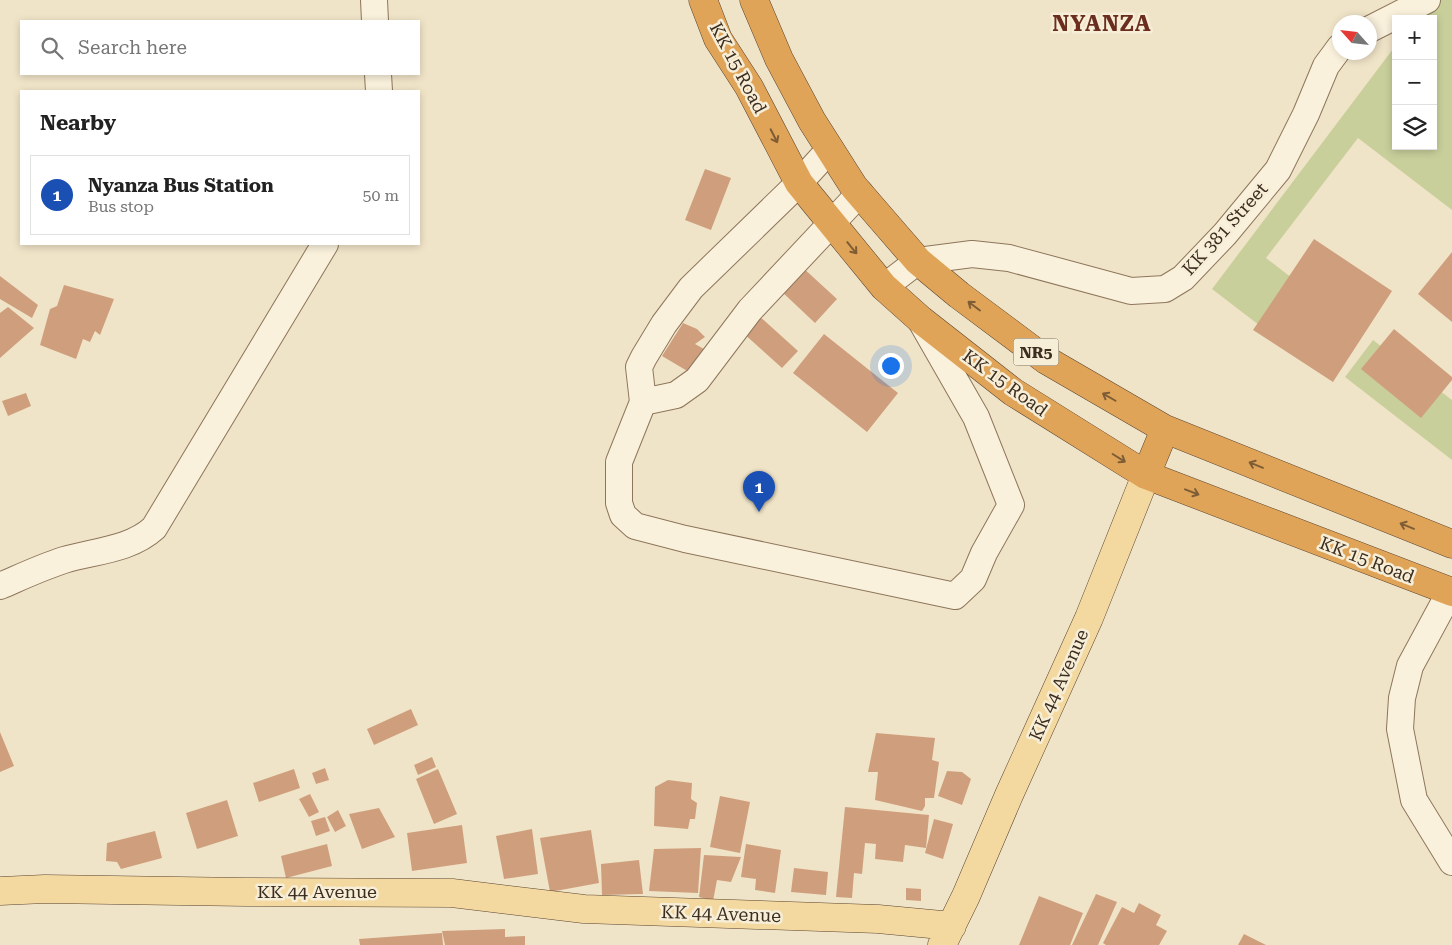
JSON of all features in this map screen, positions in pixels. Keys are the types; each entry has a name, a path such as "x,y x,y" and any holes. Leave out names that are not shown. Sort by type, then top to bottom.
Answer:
{"highway":[{"name":"KK 15 Road","path":"704,0 718,38 749,87 798,184 884,288 921,320 1013,392 1146,475 1451,592"},
{"name":"NR5","path":"754,0 779,59 812,121 854,187 918,261 959,295 1046,360 1166,429 1452,544"},
{"path":"1146,475 1166,429"}],"main road":[{"name":"KK 44 Avenue","path":"0,891 54,889 452,893 584,909 878,919 947,935 1089,618 1146,475"}],"street":[{"path":"374,0 375,20"},
{"path":"1377,26 1428,0"},
{"name":"KK 381 Street","path":"918,261 972,254 1008,258 1131,290 1165,289 1183,278 1225,234 1278,170 1306,114 1326,66 1332,58"},
{"path":"378,75 379,90"},
{"path":"830,149 798,184 691,288 664,324 639,367 643,402 619,462 618,503 623,515 636,526 685,540 955,596 973,579 984,553 1011,505 976,417 921,320"},
{"path":"643,402 676,395 697,380 750,310 860,193"},
{"path":"0,586 64,560 130,544 144,537 154,528 324,245"},
{"path":"884,288 918,261"},
{"path":"1451,592 1410,666 1402,698 1400,729 1414,800 1452,862"}],"green space":[{"path":"1430,0 1452,0 1452,210 1358,138 1266,258 1341,316 1306,361 1212,289 1392,50 1392,150 1437,150 1437,15 1419,15"},
{"path":"1373,340 1452,400 1452,460 1345,377"}],"building":[{"path":"705,169 731,178 711,230 685,220"},
{"path":"1314,239 1392,291 1333,382 1253,330"},
{"path":"1452,252 1452,322 1418,294"},
{"path":"801,266 837,299 815,323 780,290"},
{"path":"0,276 38,305 32,318 0,299"},
{"path":"64,285 114,299 100,335 95,331 90,342 83,339 76,359 40,345 50,309 57,306"},
{"path":"8,307 34,328 0,358 0,313"},
{"path":"758,315 798,351 782,368 742,332"},
{"path":"683,323 697,329 705,337 695,344 704,349 689,372 662,356"},
{"path":"1394,329 1452,377 1452,380 1421,418 1361,369"},
{"path":"824,334 898,393 867,432 793,373"},
{"path":"26,393 31,406 8,416 2,401"},
{"path":"411,709 418,725 374,745 367,729"},
{"path":"0,732 14,766 0,772"},
{"path":"876,733 935,738 932,760 939,762 934,798 925,798 925,806 922,811 875,800 878,772 868,772"},
{"path":"432,757 436,767 418,775 414,765"},
{"path":"325,768 329,780 316,784 312,773"},
{"path":"294,769 300,788 259,802 253,783"},
{"path":"438,769 457,814 434,824 416,779"},
{"path":"947,771 962,772 971,779 962,805 938,796"},
{"path":"668,780 692,783 691,799 697,803 695,819 690,819 688,829 654,826 655,787"},
{"path":"310,794 319,812 309,817 299,799"},
{"path":"720,796 750,802 740,853 710,847"},
{"path":"227,800 238,836 197,849 186,813"},
{"path":"845,807 929,815 926,848 905,845 903,862 875,859 876,844 865,843 862,874 854,873 852,898 836,897"},
{"path":"379,808 395,837 362,849 349,814"},
{"path":"338,810 346,826 335,832 327,817"},
{"path":"325,817 330,831 316,836 311,821"},
{"path":"934,819 953,824 943,859 925,853"},
{"path":"462,825 467,863 412,871 407,833"},
{"path":"532,829 538,874 504,879 496,836"},
{"path":"591,830 599,883 550,892 540,838"},
{"path":"155,831 162,858 121,869 117,862 106,861 107,843"},
{"path":"327,844 332,866 286,878 281,856"},
{"path":"746,844 781,850 775,893 755,890 756,879 741,877"},
{"path":"701,848 698,893 649,891 654,849"},
{"path":"704,855 741,857 731,882 717,880 713,901 699,897"},
{"path":"639,860 643,894 602,895 601,864"},
{"path":"794,868 828,872 826,895 791,892"},
{"path":"906,888 921,889 921,901 906,900"},
{"path":"1096,894 1117,902 1098,945 1072,945"},
{"path":"1039,896 1083,913 1070,945 1019,945"},
{"path":"1139,903 1161,915 1156,925 1167,931 1159,945 1106,945 1103,943 1122,907 1134,913"},
{"path":"505,929 505,937 525,936 525,945 445,945 442,931"},
{"path":"442,933 443,945 360,945 359,939"},
{"path":"1244,934 1266,945 1238,945"}],"place":[{"name":"Nyanza Bus Station","path":"759,512"}],"district":[{"name":"NYANZA","path":"1102,23"}]}
